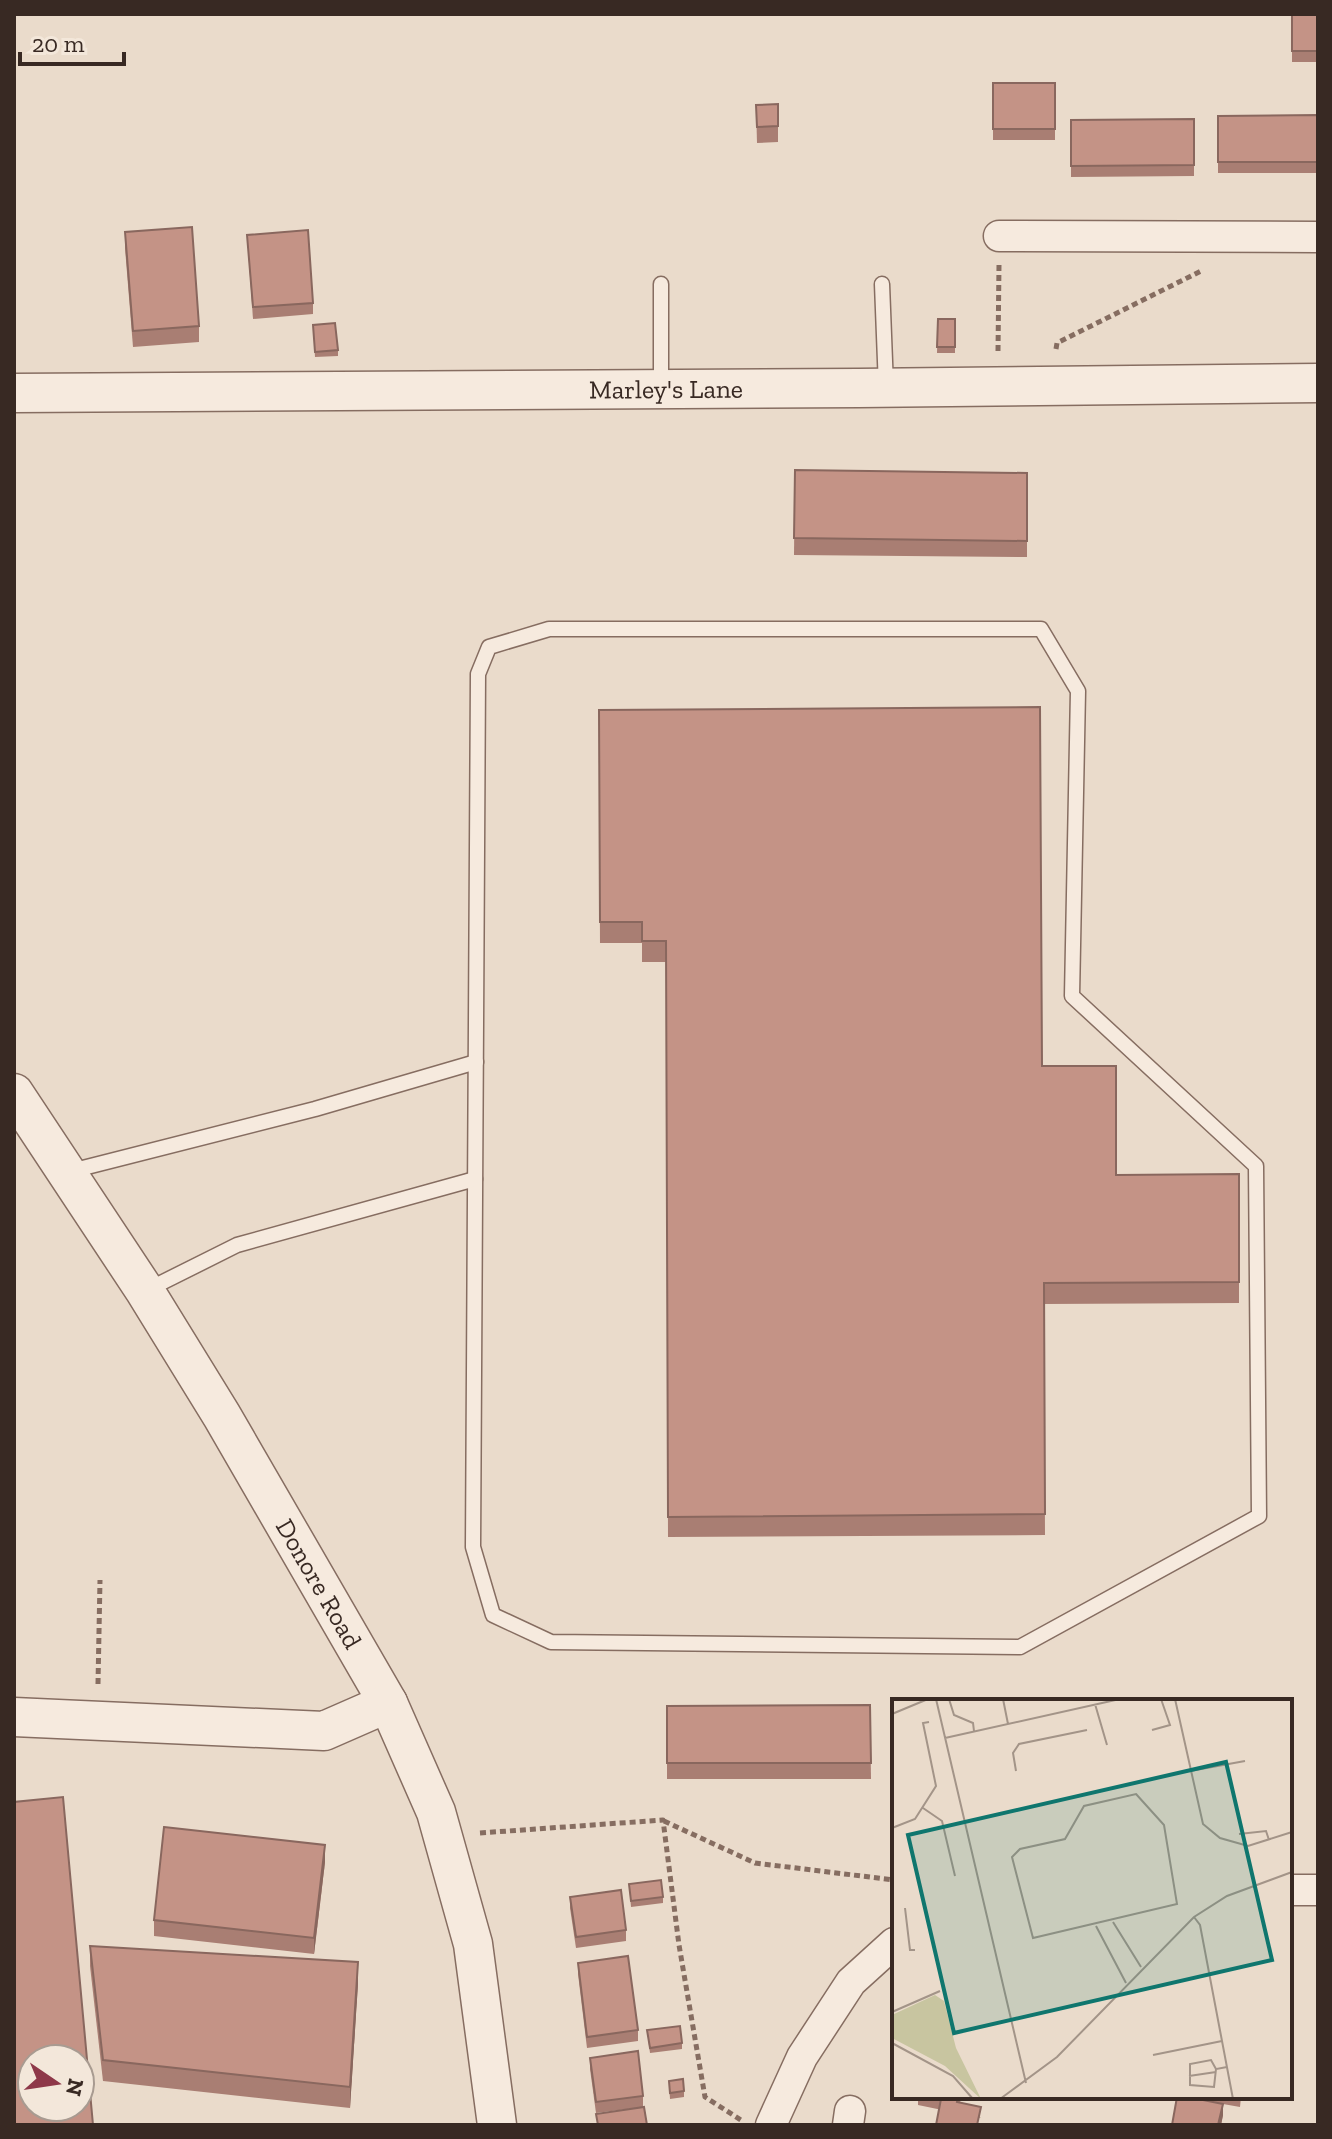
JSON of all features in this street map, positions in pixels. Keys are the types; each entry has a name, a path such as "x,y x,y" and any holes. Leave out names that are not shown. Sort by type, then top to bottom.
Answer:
{"street":[{"path":"999,236 1318,237"},
{"name":"Marley's Lane","path":"14,393 1318,383"},
{"name":"Donore Road","path":"14,1093 145,1291 222,1416 388,1703 436,1812 473,1944 497,2125"},
{"path":"14,1717 324,1731 388,1703"},
{"path":"1292,1890 1318,1890"},
{"path":"771,2125 802,2057 851,1982 892,1945"}],"lane":[{"path":"661,284 661,389"},
{"path":"882,284 886,388"},
{"path":"549,629 1041,629 1078,691 1072,996 1256,1166 1259,1516 1020,1647 551,1642 493,1615 473,1547 476,1062 478,674 489,647 549,629"},
{"path":"65,1173 315,1109 476,1062"},
{"path":"145,1291 237,1245 475,1179"}],"path":[{"path":"998,387 999,236"},
{"path":"1050,386 1057,343 1206,269"},
{"path":"97,1721 100,1580"},
{"path":"443,1836 663,1820 755,1863 892,1880"},
{"path":"663,1820 679,1945 705,2097 748,2125"}],"building":[{"path":"1292,14 1318,14 1318,51 1292,51"},
{"path":"993,83 1055,83 1055,129 993,129"},
{"path":"778,104 778,126 757,127 756,105"},
{"path":"1318,115 1318,162 1218,162 1218,116"},
{"path":"1194,119 1194,165 1071,166 1071,120"},
{"path":"192,227 199,326 133,331 125,232"},
{"path":"308,230 313,303 253,307 247,235"},
{"path":"938,319 955,319 955,347 937,347"},
{"path":"335,323 338,350 315,352 313,325"},
{"path":"795,470 1027,473 1027,541 794,538"},
{"path":"1040,707 1042,1066 1116,1066 1116,1175 1239,1174 1239,1282 1044,1283 1045,1514 668,1517 666,941 642,941 642,922 600,922 599,710"},
{"path":"870,1705 871,1763 667,1763 667,1706"},
{"path":"63,1797 86,2043 16,2043 16,2123 93,2125 14,2125 14,1802"},
{"path":"164,1827 325,1845 314,1938 154,1920"},
{"path":"661,1880 663,1897 631,1901 629,1884"},
{"path":"621,1890 626,1930 576,1937 570,1897"},
{"path":"90,1946 358,1962 350,2087 103,2060"},
{"path":"628,1956 638,2030 587,2037 578,1963"},
{"path":"680,2026 682,2043 650,2048 647,2030"},
{"path":"638,2051 643,2096 596,2102 590,2058"},
{"path":"683,2079 684,2091 670,2093 669,2081"},
{"path":"941,2099 958,2099 957,2102 981,2107 977,2125 936,2125"},
{"path":"1177,2099 1223,2104 1218,2125 1172,2125"},
{"path":"644,2107 647,2125 598,2125 596,2114"}]}
